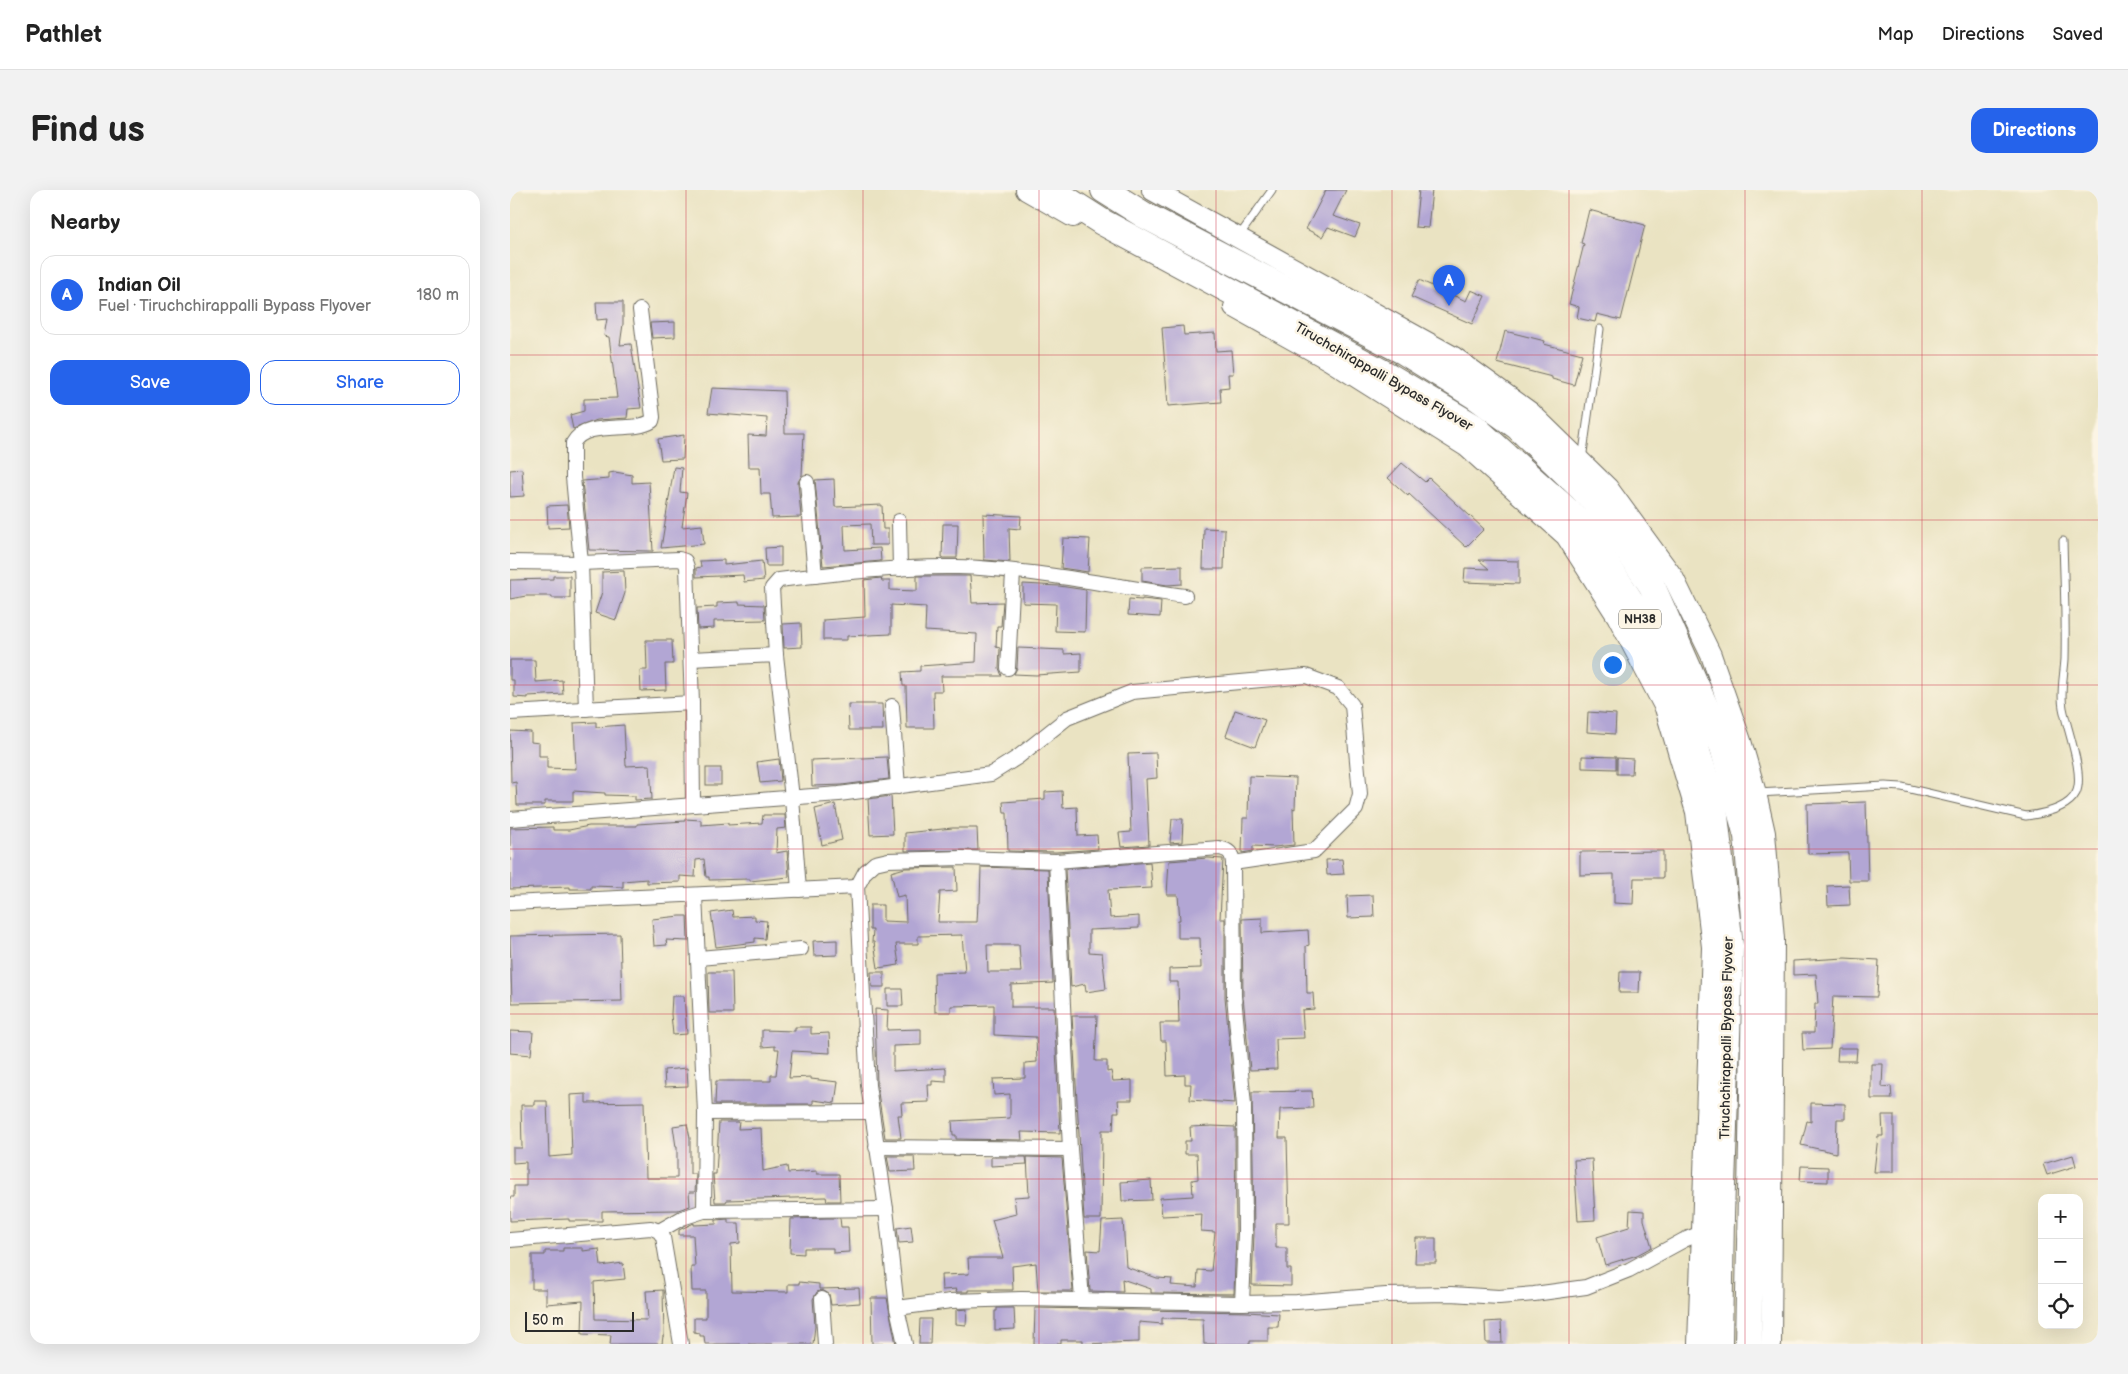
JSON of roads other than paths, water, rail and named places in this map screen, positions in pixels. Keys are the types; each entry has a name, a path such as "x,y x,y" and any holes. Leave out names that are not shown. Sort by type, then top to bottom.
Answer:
{"highway":[{"name":"Tiruchchirappalli Bypass Flyover","path":"1052,190 1102,222 1388,375 1474,427 1578,520 1632,603 1681,698 1714,807 1730,946 1721,1206 1719,1344"},
{"name":"Tiruchchirappalli Bypass Flyover","path":"1104,190 1144,215 1402,351 1476,396 1518,427 1594,500 1652,586 1723,747 1747,836 1756,940 1748,1344"}],"street":[{"path":"1026,190 1329,360 1467,447 1566,536 1617,616 1666,708 1696,812 1712,947 1698,1344"},
{"path":"1152,190 1454,357 1530,412 1608,488 1673,577 1711,656 1741,741 1765,833 1774,939 1770,1344"},
{"path":"586,709 581,563 573,477 574,441 598,429 648,423 653,416 640,310"},
{"path":"807,482 815,576"},
{"path":"899,521 900,569"},
{"path":"510,562 581,563 680,559 685,561 687,567 691,659 693,805"},
{"path":"799,890 792,798 776,655 773,585 779,580 900,569 958,567 1013,572 1185,596"},
{"path":"1008,668 1013,572"},
{"path":"691,659 776,655"},
{"path":"510,819 792,798 898,787 991,774 1018,757 1067,718 1132,692 1306,676 1338,688 1352,705 1360,794 1356,809 1314,851 1233,863"},
{"path":"510,713 692,703"},
{"path":"892,706 898,787"},
{"path":"905,1344 896,1308 886,1210 871,1112 857,887 865,872 875,863 888,860 962,858 1056,861 1219,848 1227,849 1231,853 1233,863 1234,996 1244,1105 1242,1303"},
{"path":"1056,861 1070,1149 1082,1299"},
{"path":"510,903 857,887"},
{"path":"695,895 705,1113 704,1211"},
{"path":"699,958 801,948"},
{"path":"705,1113 871,1112"},
{"path":"876,1147 1070,1149"},
{"path":"510,1240 650,1228 659,1230 682,1218 704,1211 886,1210"},
{"path":"659,1230 663,1237 681,1344"},
{"path":"896,1308 951,1301 1082,1299 1242,1303 1297,1302 1386,1295 1451,1294 1499,1296 1566,1290 1586,1287 1629,1270 1684,1240 1701,1233"},
{"path":"822,1299 825,1344"}],"lane":[{"path":"1238,239 1272,190"},
{"path":"1582,462 1600,329"},
{"path":"1756,793 1885,786 1902,787 2026,816 2046,813 2074,798 2078,786 2076,760 2062,703 2065,659 2064,541"}],"place":[{"name":"Indian Oil","path":"1449,306"}]}
